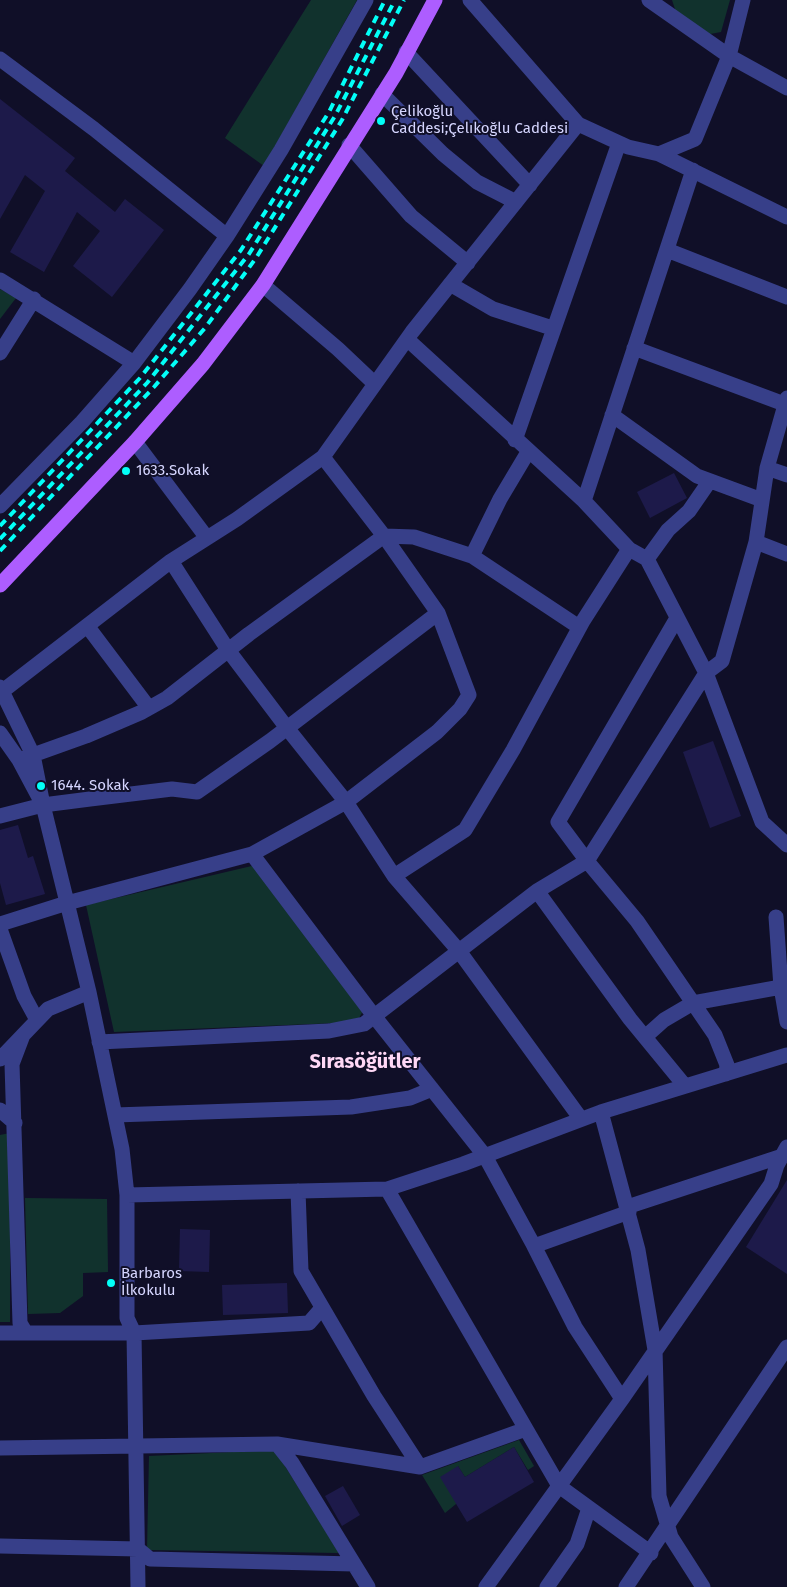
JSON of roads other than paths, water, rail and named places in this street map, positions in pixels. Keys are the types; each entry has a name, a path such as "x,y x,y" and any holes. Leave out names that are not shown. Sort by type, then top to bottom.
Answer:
{"main road":[{"path":"0,585 135,442 203,364 263,285 382,94 434,0"}],"street":[{"path":"0,506 82,422 134,363 227,236 312,97 366,0"},
{"path":"470,0 578,124 619,143 659,154 787,217"},
{"path":"649,0 729,56 787,88"},
{"path":"659,154 695,139 729,56 743,0"},
{"path":"406,52 530,185"},
{"path":"0,59 94,129 227,236"},
{"path":"382,94 443,154 477,182 516,202"},
{"path":"138,1587 134,1333 127,1318 126,1194 122,1149 89,992 43,805 1,690 88,627 171,562 323,457 407,339 578,124"},
{"path":"515,440 552,328 619,143"},
{"path":"350,145 411,216 468,263"},
{"path":"584,501 693,170"},
{"path":"667,250 787,297"},
{"path":"0,280 34,299 134,363"},
{"path":"450,284 493,309 552,328"},
{"path":"263,285 338,349 375,384"},
{"path":"0,353 34,299"},
{"path":"407,339 528,452 584,501 629,549 647,559 706,673 762,822 787,846"},
{"path":"99,1042 329,1030 364,1024 537,891 586,862 706,673 722,661 756,542 766,468 786,402 634,348"},
{"path":"612,415 697,476 762,500"},
{"path":"135,442 207,538"},
{"path":"472,556 500,499 528,452"},
{"path":"0,924 67,903 252,854 346,802 437,732 460,709 469,695 438,613 384,536 323,457"},
{"path":"766,468 787,475"},
{"path":"647,559 668,530 689,512 709,482"},
{"path":"26,758 86,736 167,698 228,650 384,536 414,537 472,556 579,627"},
{"path":"756,542 787,554"},
{"path":"394,876 465,830 512,750 579,627 629,549"},
{"path":"171,562 228,650 346,802 394,876 459,951 582,1119"},
{"path":"0,816 43,805 172,790 197,792 287,728 438,613"},
{"path":"677,618 558,822 586,862 637,921 715,1035 727,1065 726,1074"},
{"path":"88,627 149,708"},
{"path":"0,733 26,758"},
{"path":"252,854 374,1016 486,1156 574,1327 622,1399"},
{"path":"537,891 645,1037 685,1086"},
{"path":"776,917 781,986 787,1022"},
{"path":"0,929 24,996 37,1020"},
{"path":"645,1037 664,1020 693,1004 781,986"},
{"path":"0,1059 48,1009 89,992"},
{"path":"23,1035 12,1064 20,1323 26,1333"},
{"path":"126,1194 387,1189 486,1156 601,1112 787,1056"},
{"path":"115,1115 350,1107 410,1098 432,1089"},
{"path":"0,1110 15,1123"},
{"path":"601,1112 638,1250 655,1350 659,1496 667,1528 703,1587"},
{"path":"534,1246 784,1151"},
{"path":"486,1587 622,1399 771,1184 784,1151"},
{"path":"387,1189 559,1486 651,1552"},
{"path":"298,1191 301,1271 374,1396 420,1468"},
{"path":"0,1333 134,1333 309,1323 322,1308"},
{"path":"626,1587 787,1347"},
{"path":"0,1448 278,1444 420,1468 526,1429"},
{"path":"278,1444 292,1463 368,1587"},
{"path":"547,1587 577,1544 589,1508"},
{"path":"0,1546 138,1549 150,1559 354,1564"}],"railway":[{"path":"0,526 140,378 241,250 329,112 385,0"},
{"path":"0,539 147,383 249,254 335,116 395,0"},
{"path":"0,551 154,387 205,328 256,258 342,120 404,0"}],"place":[{"name":"Çelikoğlu Caddesi;Çelıkoğlu Caddesi","path":"381,121"},
{"name":"1633.Sokak","path":"126,471"},
{"name":"1644. Sokak","path":"41,786"},
{"name":"Barbaros İlkokulu","path":"111,1283"}],"district":[{"name":"Sırasöğütler","path":"365,1062"}]}
